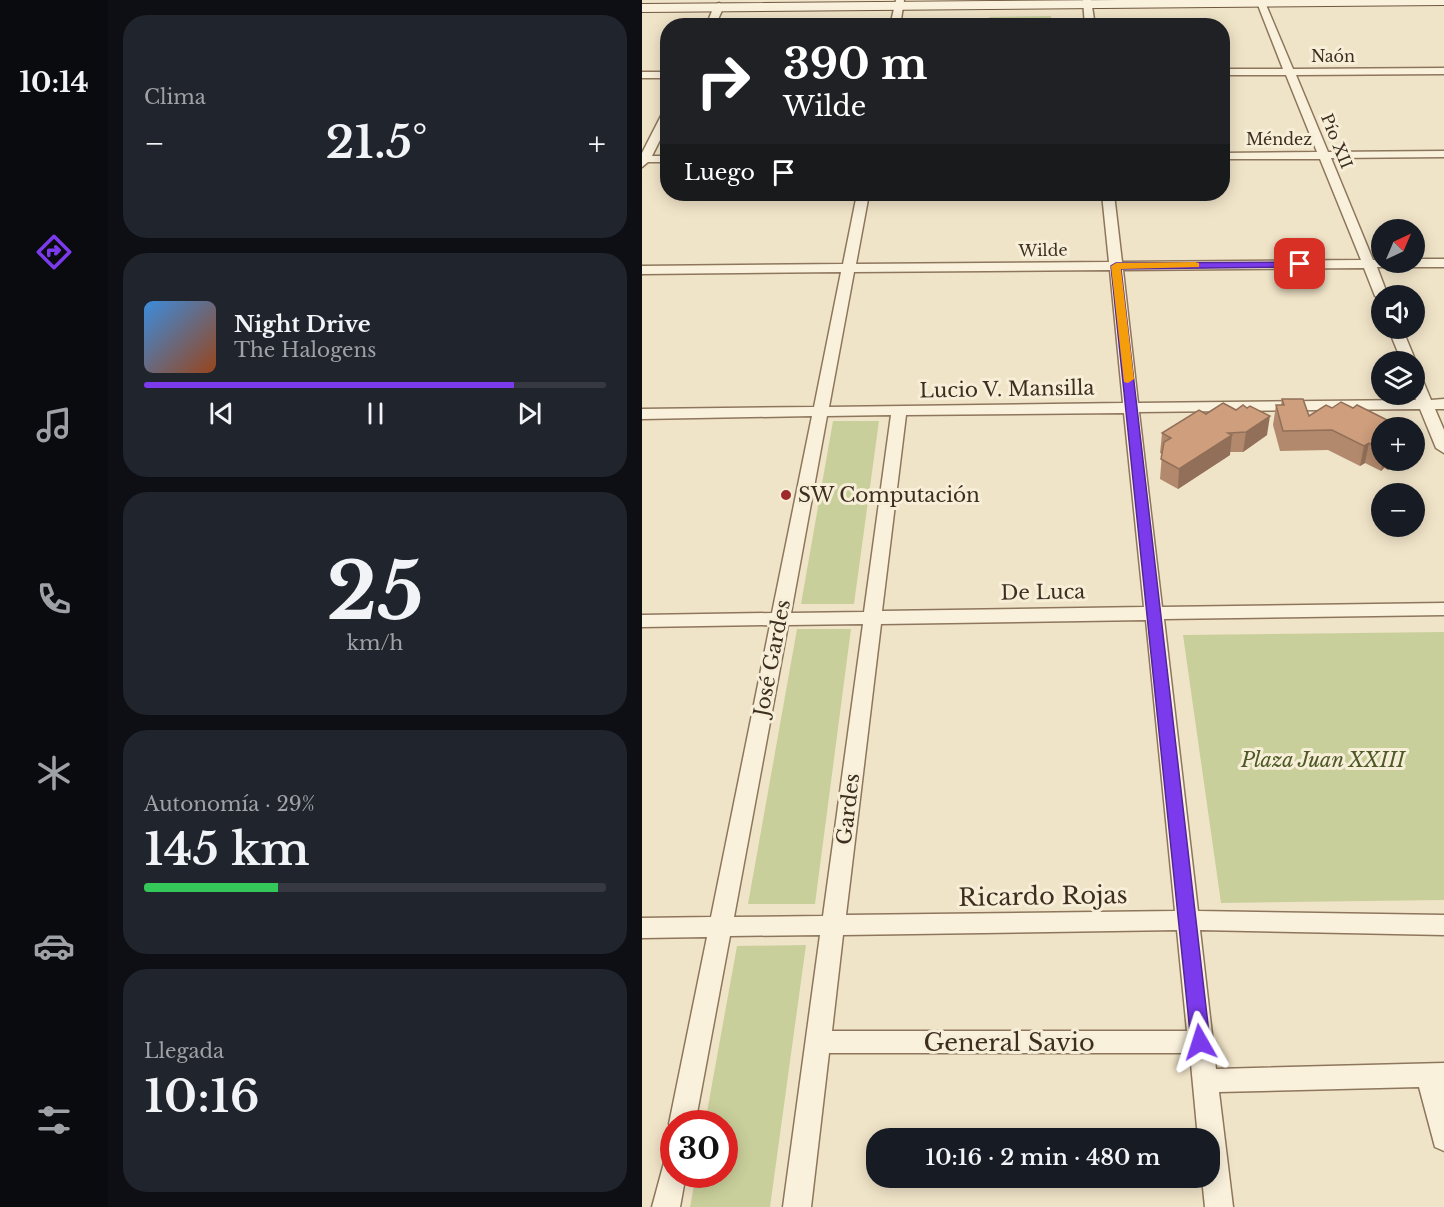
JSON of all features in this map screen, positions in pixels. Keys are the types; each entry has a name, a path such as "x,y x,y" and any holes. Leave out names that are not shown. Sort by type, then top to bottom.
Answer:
{"street":[{"name":"Pío XII","path":"1261,1 1377,285"},
{"path":"896,18 899,2"},
{"path":"1087,2 1089,18"},
{"path":"642,8 756,3 1442,2"},
{"path":"714,18 719,6"},
{"name":"Naón","path":"1230,72 1444,71"},
{"path":"642,75 660,75"},
{"path":"643,161 660,128"},
{"name":"Méndez","path":"1230,156 1444,154"},
{"path":"643,161 660,160"},
{"name":"José Gardes","path":"685,1110 861,201"},
{"path":"1109,201 1219,1207"},
{"name":"Wilde","path":"642,270 1444,263"},
{"path":"1426,404 1444,448"},
{"name":"Lucio V. Mansilla","path":"642,414 1444,404"},
{"name":"Gardes","path":"797,1207 899,411"},
{"name":"De Luca","path":"642,621 1444,609"},
{"name":"Ricardo Rojas","path":"642,928 1187,921 1444,925"},
{"name":"General Savio","path":"818,1042 1200,1042"},
{"path":"1205,1081 1437,1076 1444,1138"},
{"path":"666,1207 670,1188"}],"green space":[{"path":"1051,16 1051,18 989,18"},
{"path":"833,421 879,421 854,604 801,604"},
{"path":"797,629 851,629 815,904 748,904"},
{"name":"Plaza Juan XXIII","path":"1444,632 1444,900 1221,903 1183,635"},
{"path":"806,945 770,1207 690,1207 694,1188 738,1188 738,1110 707,1110 737,946"}],"building":[{"path":"1282,399 1303,399 1309,416 1326,405 1332,408 1341,402 1353,408 1357,405 1381,417 1371,417 1371,444 1364,446 1332,430 1283,431 1276,405 1284,405"},
{"path":"1223,403 1236,410 1243,405 1247,408 1250,406 1270,416 1246,432 1228,433 1232,435 1179,469 1161,459 1164,442 1171,438 1162,433 1199,410 1206,414"}],"slow traffic":[{"path":"1128,379 1116,266 1195,265"}],"place":[{"name":"SW Computación","path":"786,495"}],"route":[{"path":"1200,1042 1116,266 1300,264"}]}
